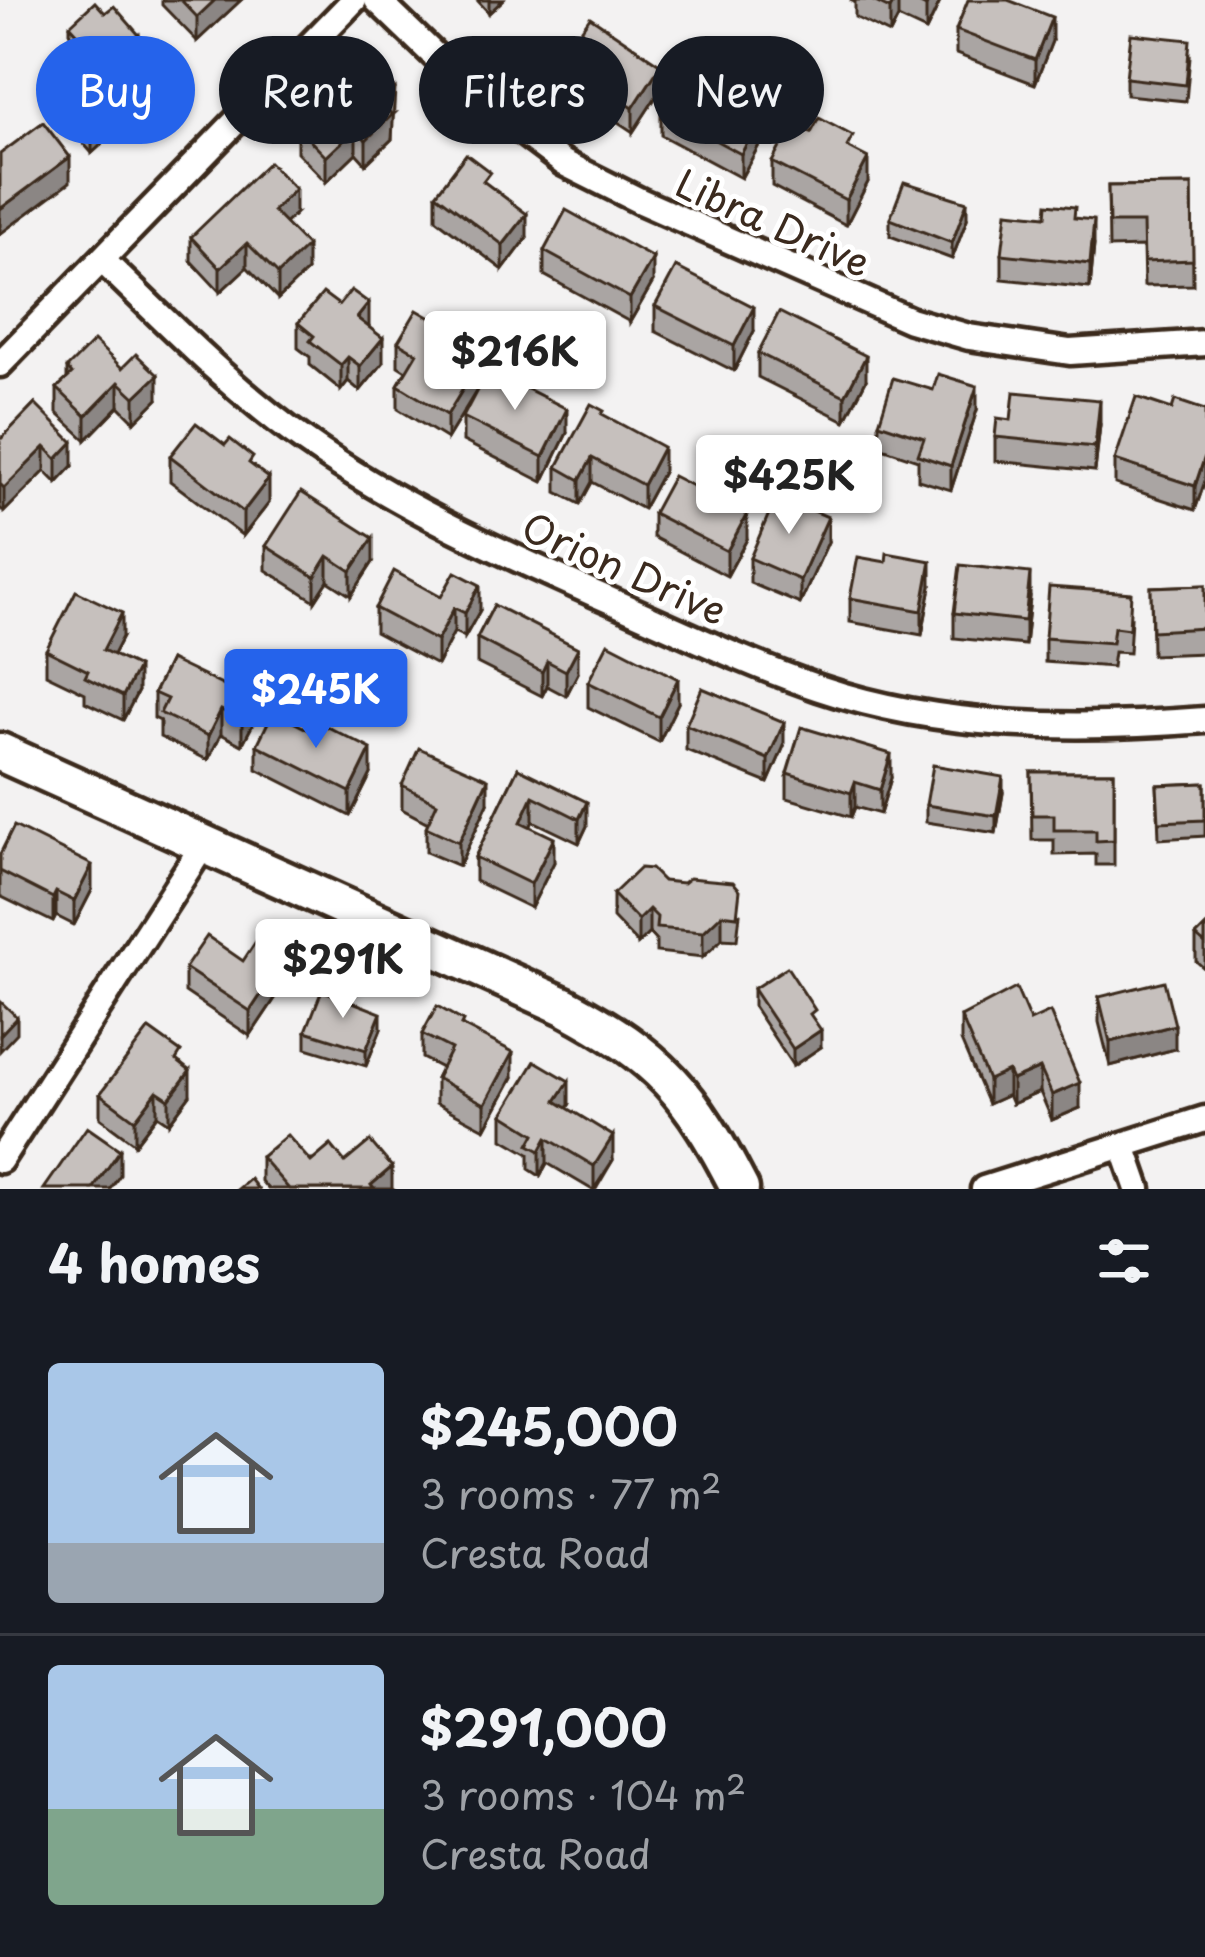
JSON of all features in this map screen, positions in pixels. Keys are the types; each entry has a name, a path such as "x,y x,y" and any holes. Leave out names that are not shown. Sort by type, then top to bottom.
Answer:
{"main road":[{"path":"0,752 613,1032 682,1090 740,1189"}],"street":[{"path":"0,364 354,0"},
{"name":"Libra Drive","path":"377,0 483,102 565,163 910,320 969,337 1070,352 1205,343"},
{"name":"Orion Drive","path":"102,260 204,358 302,440 355,474 504,554 764,667 838,693 943,716 1110,727 1205,719"},
{"path":"0,1160 204,844"},
{"path":"984,1189 1205,1119"},
{"path":"1123,1146 1138,1189"}],"building":[{"path":"181,0 215,0 197,17"},
{"path":"871,0 895,0 890,9"},
{"path":"968,0 1008,0 1052,17 1035,60 956,30"},
{"path":"95,2 105,13 114,6 139,35 80,36 70,25"},
{"path":"590,17 618,36 577,36"},
{"path":"1131,34 1190,40 1186,85 1126,78"},
{"path":"628,43 652,59 652,79 633,108 628,105"},
{"path":"824,121 853,136 847,147 868,158 846,200 772,162 782,144 824,144"},
{"path":"36,127 36,144 60,144 70,157 0,209 0,154"},
{"path":"313,144 340,144 326,157"},
{"path":"722,144 746,144 741,154"},
{"path":"466,154 490,172 483,181 527,214 503,245 436,194"},
{"path":"269,162 295,189 273,211 307,246 278,274 247,243 220,268 191,237"},
{"path":"904,182 967,202 952,243 890,219"},
{"path":"1192,185 1193,260 1144,262 1143,223 1109,223 1108,186"},
{"path":"1047,204 1075,207 1074,218 1094,220 1090,264 1002,254 1007,212 1046,216"},
{"path":"566,210 653,258 630,298 544,251"},
{"path":"676,267 754,307 734,346 655,306"},
{"path":"351,290 369,303 357,318 383,338 360,366 348,357 341,365 310,341 314,336 298,323 323,293 339,305"},
{"path":"417,310 483,356 447,415 398,385 417,353 398,342"},
{"path":"779,312 866,356 845,396 758,353"},
{"path":"94,341 122,368 136,354 158,375 135,397 119,382 86,416 57,388 72,374 67,368"},
{"path":"488,369 567,409 543,457 463,417"},
{"path":"938,374 977,386 951,466 918,455 924,438 879,423 893,378 933,390"},
{"path":"1014,392 1100,400 1095,447 995,437 997,418 1011,420"},
{"path":"1136,397 1172,409 1175,400 1205,410 1205,456 1195,486 1115,460"},
{"path":"35,404 73,442 57,459 45,447 4,488 0,484 0,440"},
{"path":"591,404 663,447 643,485 592,458 580,480 557,467"},
{"path":"196,423 225,445 230,439 269,478 243,512 170,456"},
{"path":"673,476 747,514 727,551 653,513"},
{"path":"301,492 373,538 351,571 328,556 315,577 266,546"},
{"path":"777,495 828,517 800,580 750,558"},
{"path":"887,553 931,561 922,611 850,598 858,557 886,562"},
{"path":"960,565 1030,573 1025,621 954,613"},
{"path":"394,571 441,597 455,572 480,585 465,613 454,608 437,641 375,608"},
{"path":"1205,585 1205,628 1152,631 1151,587"},
{"path":"1049,587 1131,593 1129,629 1114,627 1112,643 1045,638"},
{"path":"76,591 122,613 103,650 138,667 123,696 46,650"},
{"path":"494,605 578,648 566,671 547,661 542,672 477,638"},
{"path":"608,643 678,679 659,717 588,682"},
{"path":"170,660 253,700 242,720 221,710 208,736 160,713 167,699 154,693"},
{"path":"702,688 784,722 768,759 686,725"},
{"path":"273,712 317,734 322,724 371,749 350,792 257,745"},
{"path":"801,727 891,754 880,790 855,782 851,793 787,773"},
{"path":"419,748 488,779 459,842 426,827 437,803 402,785"},
{"path":"933,765 1003,777 996,816 926,805"},
{"path":"518,768 587,802 579,819 533,796 521,822 554,838 531,884 475,857"},
{"path":"1031,772 1114,772 1114,840 1096,841 1096,830 1054,830 1054,815 1032,815"},
{"path":"1205,783 1205,820 1159,822 1157,785"},
{"path":"14,826 92,865 74,901 56,892 53,898 0,871 0,854"},
{"path":"640,868 651,869 663,881 733,882 740,890 737,916 722,914 703,932 656,928 657,917 649,909 638,920 613,894"},
{"path":"264,929 292,948 250,1011 185,968 207,936 243,961"},
{"path":"787,967 815,1010 810,1014 821,1030 793,1049 753,989"},
{"path":"1164,981 1175,1025 1110,1042 1099,997"},
{"path":"1016,988 1030,1021 1050,1012 1080,1083 1052,1095 1040,1068 1012,1080 1008,1071 988,1080 961,1017"},
{"path":"322,990 381,1013 366,1050 306,1031"},
{"path":"0,1001 17,1017 0,1035"},
{"path":"437,1006 463,1021 461,1025 513,1052 485,1104 436,1078 451,1049 422,1034"},
{"path":"149,1029 181,1052 176,1060 190,1071 169,1099 157,1091 135,1120 100,1094"},
{"path":"535,1061 569,1081 556,1101 613,1136 594,1166 547,1138 540,1151 529,1145 535,1134 503,1114"},
{"path":"87,1127 120,1150 93,1189 44,1189"},
{"path":"287,1135 311,1162 331,1145 345,1162 370,1141 392,1167 371,1185 374,1189 289,1189 261,1157"},
{"path":"250,1179 258,1189 238,1189"}]}
